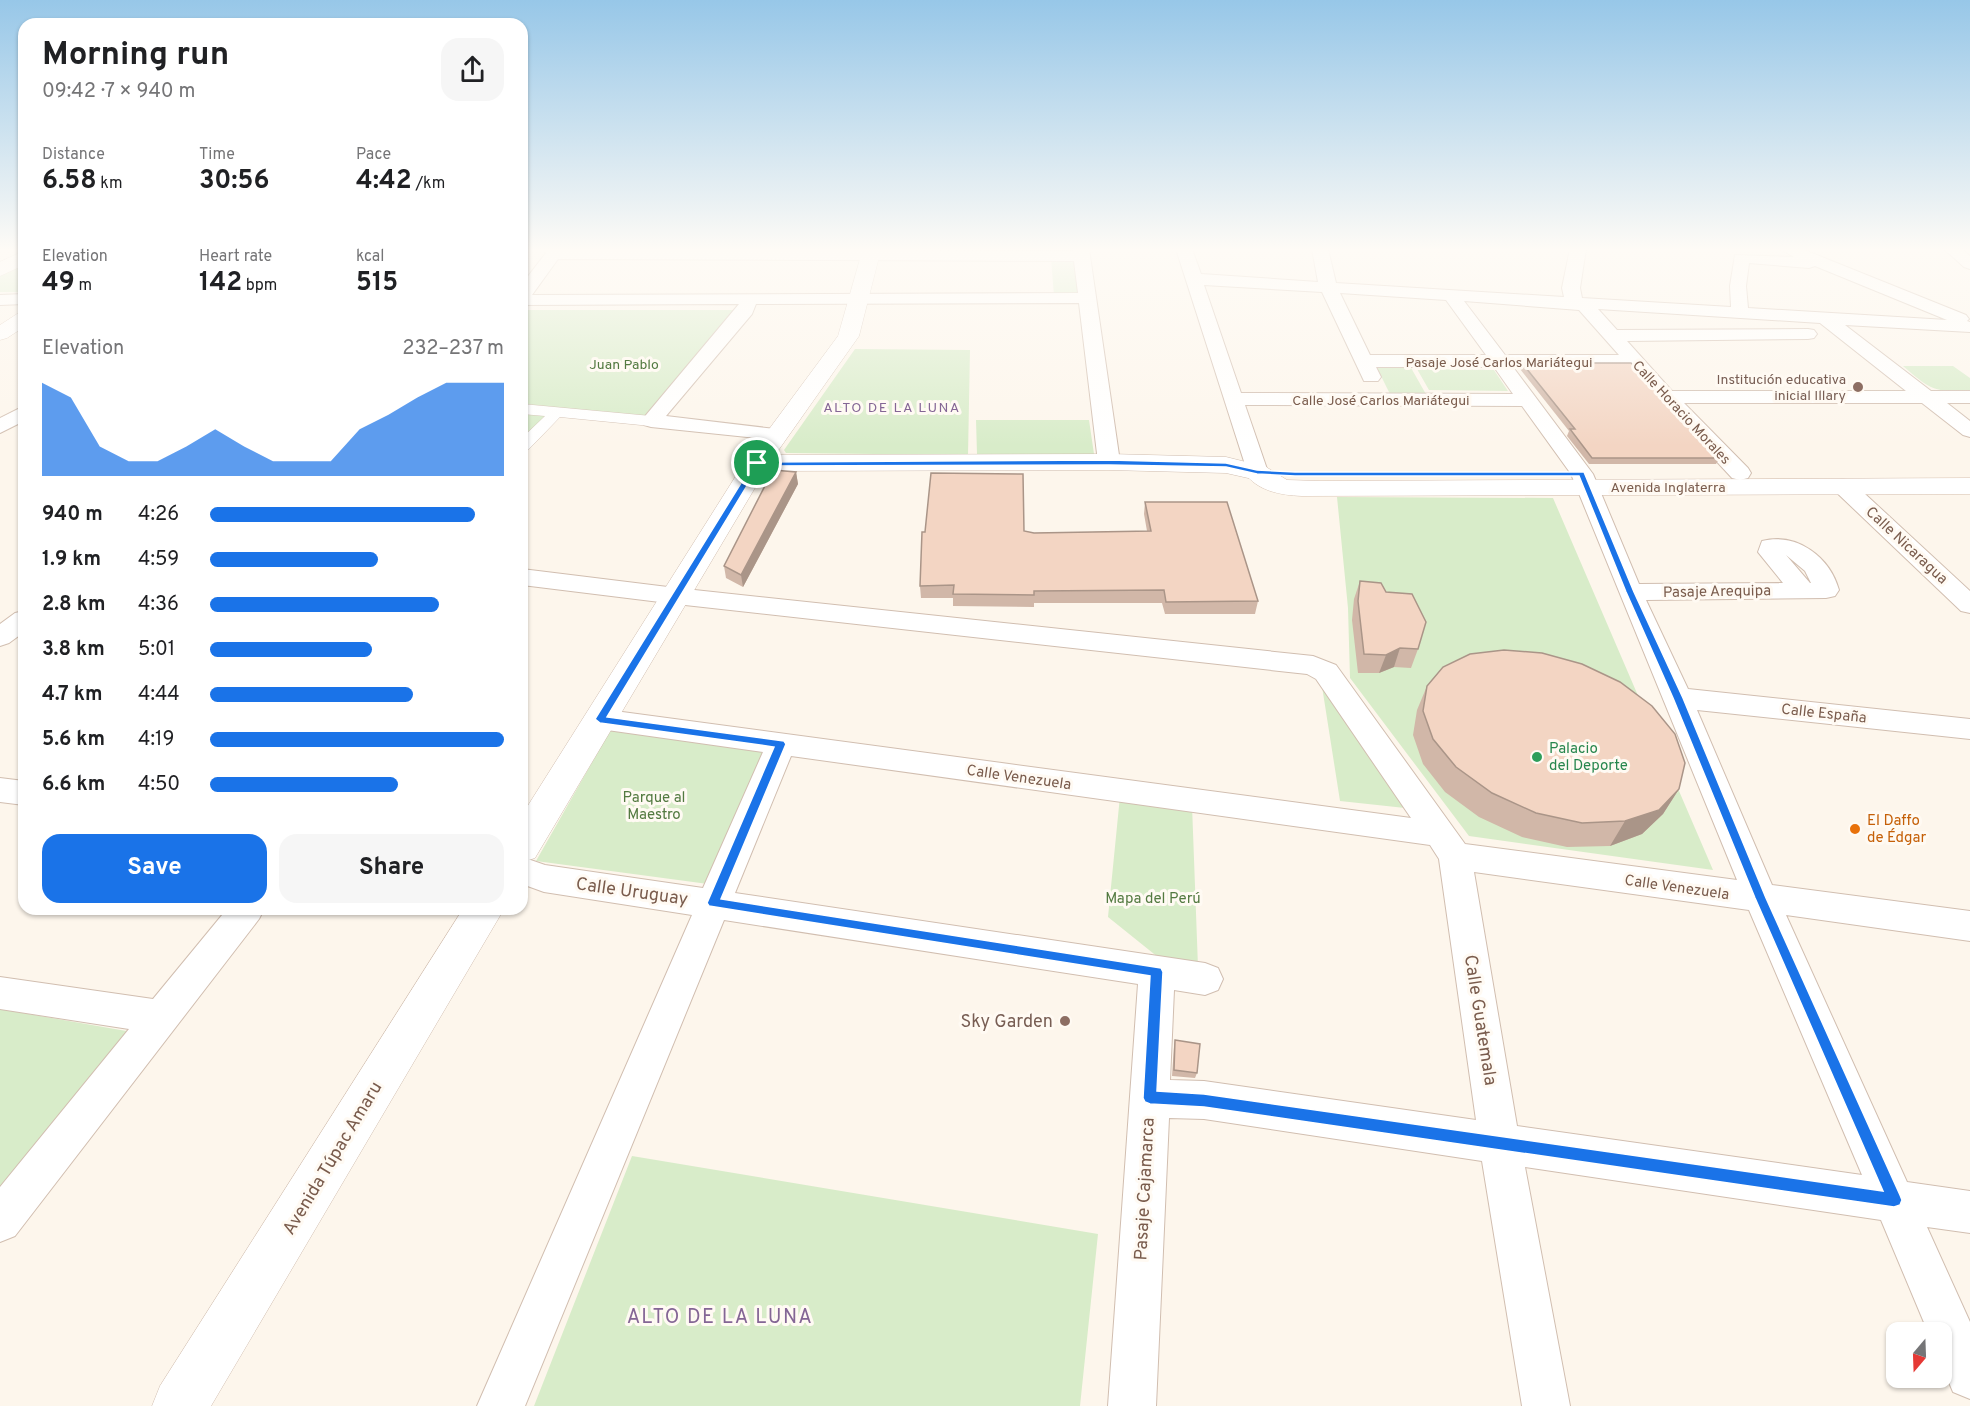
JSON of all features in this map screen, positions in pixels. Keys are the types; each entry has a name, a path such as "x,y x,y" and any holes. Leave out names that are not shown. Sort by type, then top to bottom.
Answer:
{"street":[{"path":"651,421 742,315"},
{"path":"528,837 757,463 848,336 854,315"},
{"path":"1088,315 1109,462"},
{"path":"1206,315 1257,472"},
{"path":"1341,315 1380,400"},
{"path":"1465,315 1529,400 1584,481 1761,898 1970,1375"},
{"name":"Calle Horacio Morales","path":"1593,315 1667,398 1740,473"},
{"path":"1767,315 1970,325"},
{"path":"1945,315 1970,325"},
{"path":"1825,318 1970,431"},
{"path":"0,333 18,322"},
{"path":"1612,336 1846,334"},
{"name":"Pasaje José Carlos Mariátegui","path":"1364,361 1500,363 1634,361"},
{"path":"1667,398 1970,397"},
{"name":"Calle José Carlos Mariátegui","path":"1233,399 1529,400"},
{"path":"528,410 777,434"},
{"path":"528,441 557,412"},
{"path":"0,429 18,416"},
{"path":"0,429 18,433"},
{"name":"Avenida Inglaterra","path":"757,463 1109,462 1226,465 1257,472 1269,484 1291,488 1584,481 1740,473 1970,472"},
{"name":"Avenida Inglaterra","path":"1584,481 1970,486"},
{"name":"Calle Nicaragua","path":"1843,486 1970,605"},
{"path":"528,578 676,596"},
{"name":"Pasaje Arequipa","path":"1630,592 1803,591"},
{"name":"Calle Guatemala","path":"676,596 1313,665 1326,672 1447,845 1546,1406"},
{"path":"0,637 18,624"},
{"path":"0,637 18,639"},
{"name":"Calle España","path":"1678,698 1970,729"},
{"name":"Calle Venezuela","path":"600,719 781,744 1447,845 1761,898 1970,926"},
{"path":"501,1406 781,744"},
{"path":"0,790 18,793"},
{"name":"Calle Uruguay","path":"528,872 543,878 1205,979"},
{"path":"0,1221 159,1017 242,915"},
{"name":"Avenida Túpac Amaru","path":"180,1406 480,915"},
{"name":"Pasaje Cajamarca","path":"1132,1406 1157,972"},
{"path":"0,993 159,1017"},
{"path":"1150,1098 1204,1100 1970,1212"}],"green space":[{"name":"Juan Pablo","path":"528,315 738,315 646,420 554,411 528,437"},
{"path":"855,349 970,350 968,455 786,453 784,450"},
{"path":"1376,366 1410,366 1427,396 1391,396"},
{"path":"1903,366 1953,366 1970,378 1970,391 1933,388"},
{"path":"1417,369 1494,370 1508,391 1429,390"},
{"path":"976,420 1089,420 1094,454 977,454"},
{"name":"Palacio del Deporte","path":"1337,497 1553,498 1713,870 1469,836 1350,678 1348,608"},
{"path":"1321,680 1405,808 1340,801"},
{"name":"Parque al Maestro","path":"611,729 767,749 708,884 536,861"},
{"name":"Mapa del Perú","path":"1120,796 1192,805 1198,967 1164,962 1108,917"},
{"path":"0,1009 132,1032 0,1198"},
{"path":"632,1156 1098,1234 1080,1406 534,1406"}],"building":[{"path":"1522,363 1631,363 1720,458 1592,458 1570,429 1575,429"},
{"path":"773,470 796,472 741,575 724,566"},
{"path":"931,473 1023,474 1024,531 1034,533 1151,531 1145,502 1227,502 1258,601 1166,602 1164,590 1034,591 1034,595 953,594 954,585 920,586 922,532 925,532"},
{"path":"1360,581 1381,583 1386,592 1412,594 1426,622 1418,649 1400,648 1386,655 1364,654 1358,601"},
{"path":"1504,650 1542,653 1582,664 1620,682 1652,706 1675,734 1685,763 1679,789 1659,810 1625,821 1582,823 1536,813 1492,793 1456,767 1433,739 1423,711 1427,686 1443,667 1470,654"},
{"path":"1175,1040 1200,1044 1197,1073 1174,1070"}],"place":[{"name":"Institución educativa inicial Illary","path":"1858,387"},
{"name":"Palacio del Deporte","path":"1537,757"},
{"name":"El Daffo de Édgar","path":"1855,829"},
{"name":"Sky Garden","path":"1065,1021"}],"district":[{"name":"ALTO DE LA LUNA","path":"892,407"},
{"name":"ALTO DE LA LUNA","path":"720,1316"}],"route":[{"path":"1109,462 1226,465 1257,472 1295,474 1582,474 1761,898 1894,1200 1204,1100 1150,1098 1157,972 713,903 781,744 600,719 757,463 1109,462"}]}
